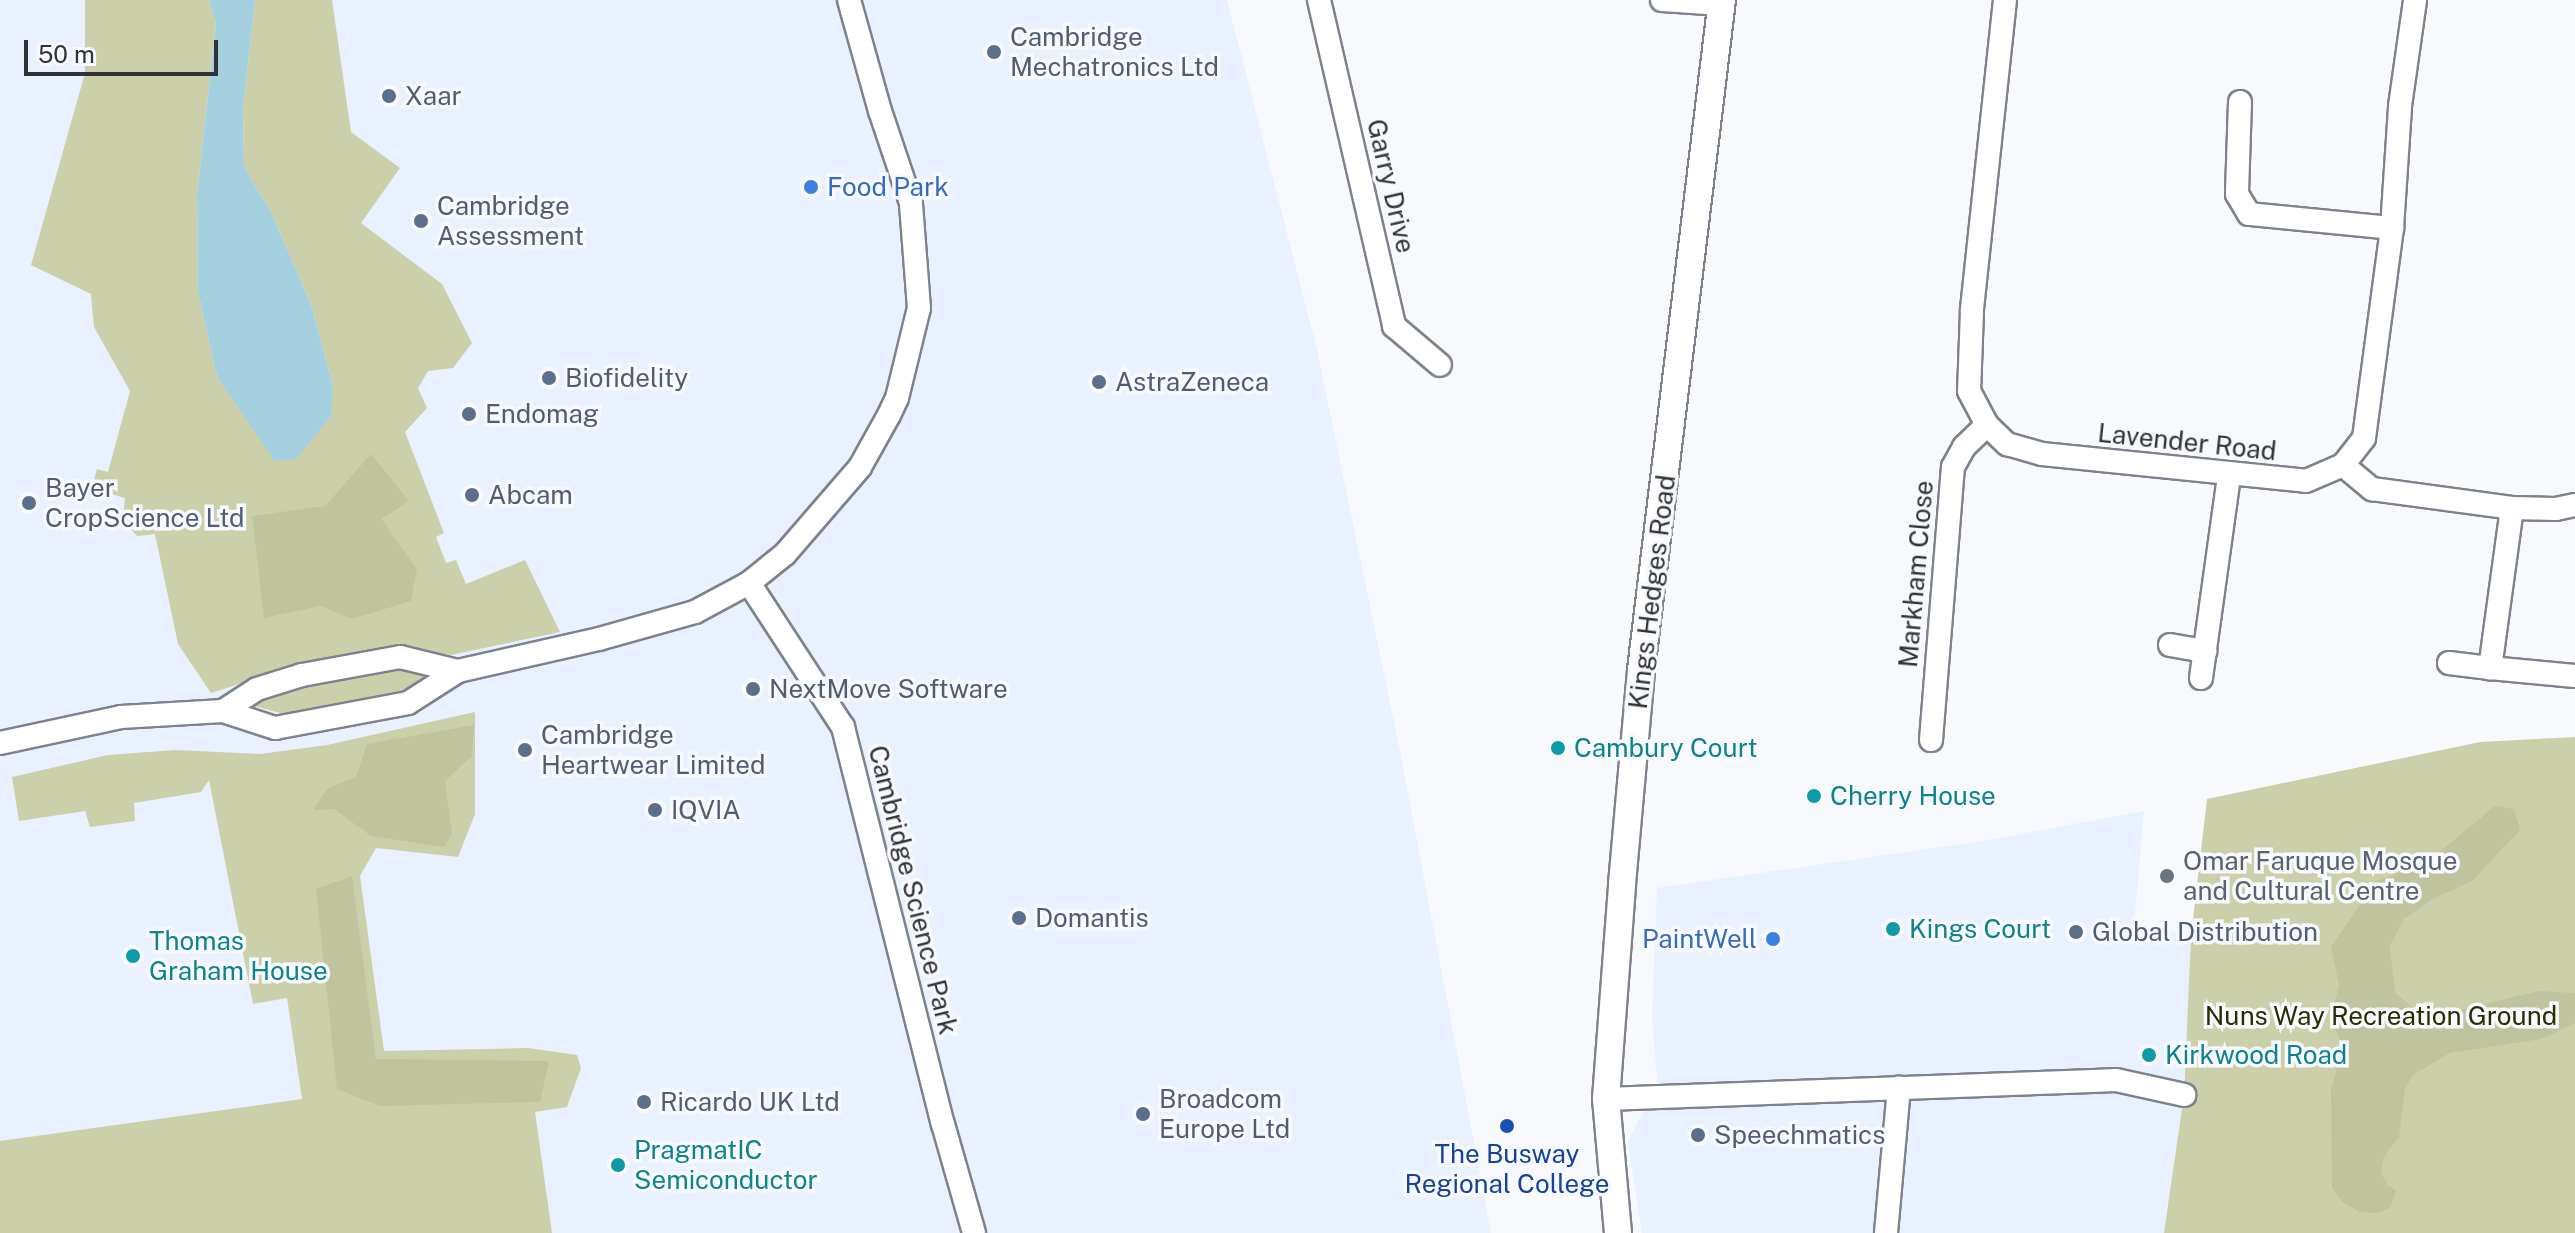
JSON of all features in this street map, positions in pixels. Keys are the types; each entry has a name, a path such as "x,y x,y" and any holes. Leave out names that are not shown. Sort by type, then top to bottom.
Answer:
{"street":[{"path":"0,743 121,717 223,711 275,728 408,703 458,671 655,625 695,612 749,583 785,554 860,467 897,398 919,308 911,203 880,111 849,0"},
{"name":"Garry Drive","path":"1319,0 1394,326 1440,365"},
{"path":"1662,0 1722,2"},
{"name":"Lavender Road","path":"2005,0 1972,311 1969,391 1987,425 2007,444 2042,454 2229,476 2306,481 2343,465"},
{"path":"2415,0 2400,106 2392,228 2364,438 2343,465 2372,489 2512,508 2556,509 2575,505"},
{"name":"Kings Hedges Road","path":"1618,1233 1606,1099 1641,670 1722,2"},
{"path":"2240,102 2237,194 2249,214 2392,228"},
{"name":"Markham Close","path":"1931,740 1953,467 1964,447 1987,425"},
{"path":"2201,678 2229,476"},
{"path":"2490,668 2512,508"},
{"name":"Cambridge Science Park","path":"749,583 843,727 943,1124 974,1233"},
{"path":"2170,645 2205,651"},
{"path":"223,711 257,689 302,675 400,657 458,671"},
{"path":"2449,663 2575,676"},
{"path":"1606,1099 2116,1080 2184,1095"},
{"path":"1886,1233 1899,1088"}],"shaded area":[{"path":"0,0 1227,0 1317,350 1401,756 1491,1233 0,1233"},
{"path":"2144,811 2134,926 2191,936 2184,1095 2166,1233 1642,1233 1628,1143 1642,1112 1660,1111 1652,1020 1657,888 1989,840"}],"green space":[{"path":"85,0 209,0 216,24 197,194 198,292 217,377 296,459 333,386 311,304 271,212 244,167 243,109 255,0 332,0 351,132 400,168 361,223 442,284 472,343 453,368 428,371 418,388 427,408 405,432 444,533 436,537 446,563 456,560 466,584 525,560 560,632 451,655 406,648 277,672 211,693 178,644 155,534 137,536 123,520 125,498 92,488 97,469 108,472 130,391 94,327 91,294 31,265 85,73"},
{"path":"371,454 409,501 382,519 417,570 411,601 352,619 320,606 264,618 252,516 325,506"},
{"path":"397,666 428,675 398,694 287,715 251,705 287,688"},
{"path":"475,712 475,814 458,857 376,848 360,876 384,1051 528,1048 577,1055 581,1068 567,1107 535,1112 552,1233 0,1233 0,1141 302,1099 287,998 253,1004 209,780 201,792 134,803 135,821 90,827 85,811 19,821 12,777 108,755 175,750 260,754 327,745"},
{"path":"474,725 472,756 445,781 452,834 444,847 371,836 334,809 313,810 327,789 356,777 367,744"},
{"name":"Nuns Way Recreation Ground","path":"2575,737 2575,1233 2164,1233 2184,1095 2191,936 2207,799 2480,742"},
{"path":"2495,806 2514,809 2520,830 2472,881 2433,899 2404,919 2390,946 2395,992 2415,1010 2436,1016 2538,991 2575,993 2575,1023 2541,1039 2450,1053 2413,1075 2405,1088 2399,1137 2384,1157 2381,1172 2387,1184 2396,1191 2390,1208 2377,1213 2360,1212 2342,1202 2332,1188 2331,1090 2343,1048 2331,1017 2339,985 2331,947 2376,881 2425,864"},
{"path":"352,876 376,1059 549,1061 540,1102 380,1106 337,1089 316,889"}],"water":[{"path":"209,0 255,0 243,109 244,167 271,212 311,304 333,386 331,416 296,459 275,461 217,377 198,292 197,194 216,24"}],"place":[{"name":"Cambridge Mechatronics Ltd","path":"994,52"},
{"name":"Xaar","path":"389,96"},
{"name":"Food Park","path":"811,187"},
{"name":"Cambridge Assessment","path":"421,221"},
{"name":"Biofidelity","path":"549,378"},
{"name":"AstraZeneca","path":"1099,382"},
{"name":"Endomag","path":"469,414"},
{"name":"Abcam","path":"472,495"},
{"name":"Bayer CropScience Ltd","path":"29,503"},
{"name":"NextMove Software","path":"753,689"},
{"name":"Cambury Court","path":"1558,748"},
{"name":"Cambridge Heartwear Limited","path":"525,750"},
{"name":"Cherry House","path":"1814,796"},
{"name":"IQVIA","path":"655,810"},
{"name":"Omar Faruque Mosque and Cultural Centre","path":"2167,876"},
{"name":"Domantis","path":"1019,918"},
{"name":"Kings Court","path":"1893,929"},
{"name":"Global Distribution","path":"2076,932"},
{"name":"PaintWell","path":"1773,939"},
{"name":"Thomas Graham House","path":"133,956"},
{"name":"Kirkwood Road","path":"2149,1055"},
{"name":"Ricardo UK Ltd","path":"644,1102"},
{"name":"Broadcom Europe Ltd","path":"1143,1114"},
{"name":"The Busway Regional College","path":"1507,1126"},
{"name":"Speechmatics","path":"1698,1135"},
{"name":"PragmatIC Semiconductor","path":"618,1165"}]}
